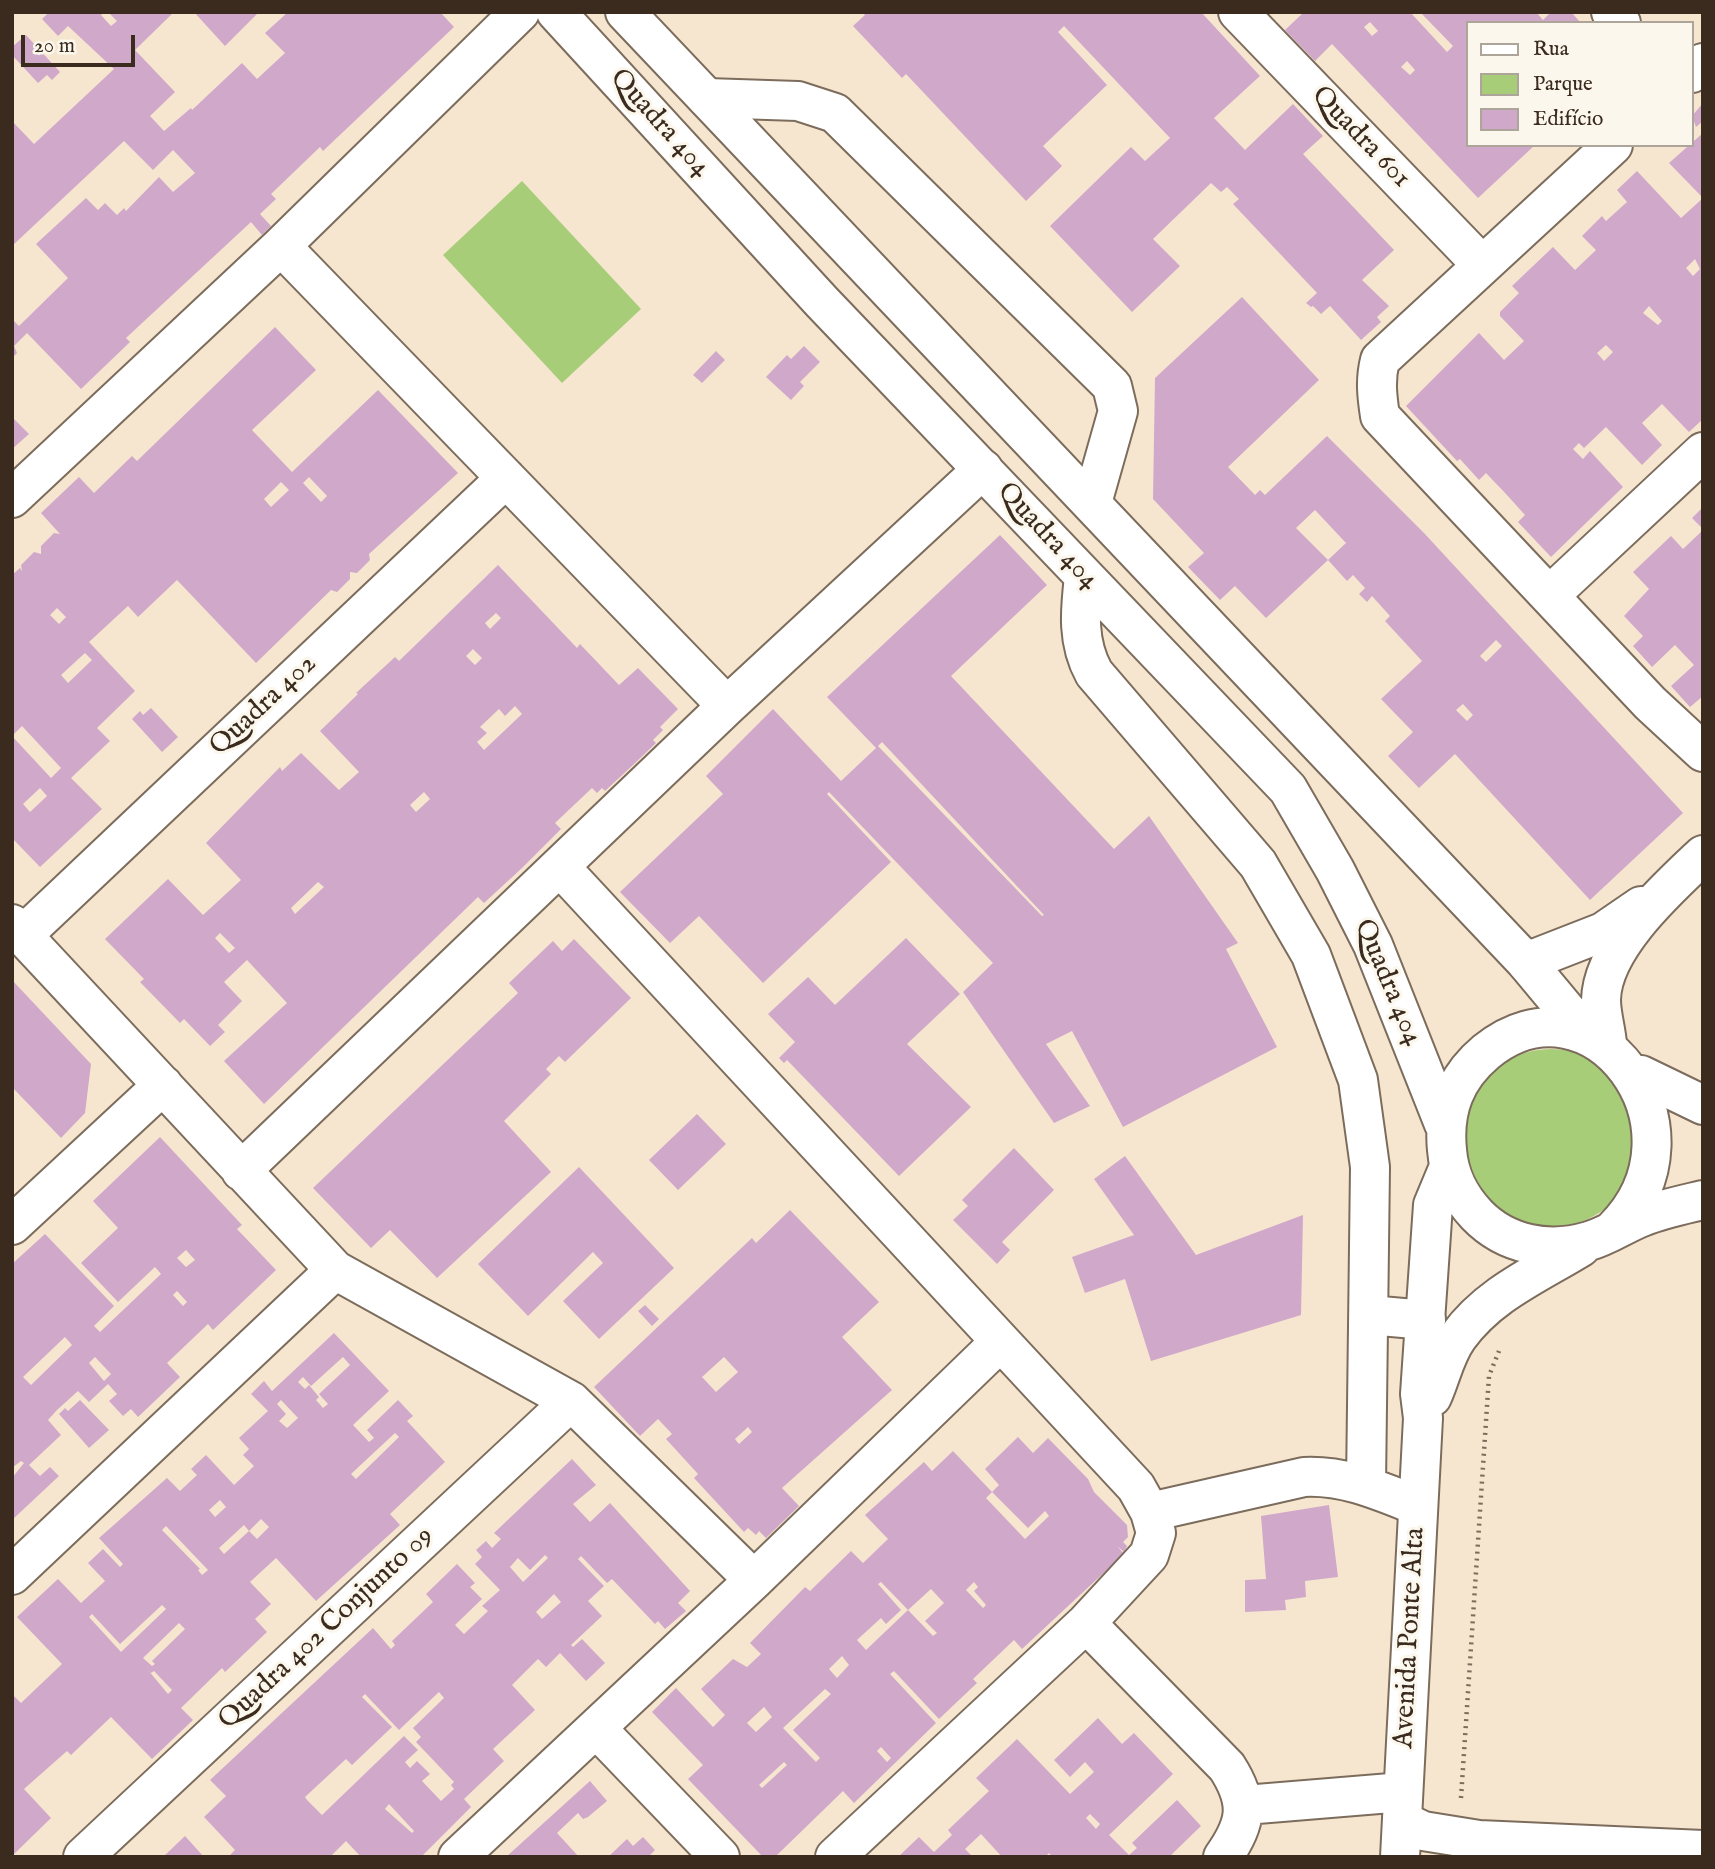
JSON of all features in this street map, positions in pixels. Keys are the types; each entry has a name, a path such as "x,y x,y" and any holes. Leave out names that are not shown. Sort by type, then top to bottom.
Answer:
{"street":[{"path":"12,498 281,246 520,12"},
{"name":"Quadra 404","path":"556,12 822,303 1288,789 1335,870 1373,945 1444,1124"},
{"path":"625,12 1092,502 1597,1039 1642,1075 1703,1105"},
{"name":"Quadra 601","path":"1238,12 1482,265"},
{"path":"706,98 798,101 835,113 1112,386 1118,411 1092,502"},
{"path":"1611,147 1380,360 1375,378 1380,416 1650,703 1703,752"},
{"path":"281,246 727,706"},
{"path":"822,303 861,261"},
{"path":"1550,595 1703,452"},
{"path":"241,1171 561,868 727,706 983,469"},
{"name":"Quadra 402","path":"18,929 506,478"},
{"path":"1084,577 1079,617 1084,655 1094,673 1258,864 1311,954 1358,1080 1370,1167 1366,1485"},
{"path":"1597,1039 1601,999 1609,966 1634,927 1669,887 1703,855"},
{"path":"561,868 1136,1487 1150,1512 1156,1533 1149,1555 1086,1623 835,1857"},
{"path":"1526,962 1603,932 1669,887"},
{"path":"18,929 335,1270 571,1401 754,1580"},
{"path":"1597,1039 1563,1029 1538,1029 1494,1046 1475,1061 1460,1080 1450,1101 1444,1124 1448,1170 1464,1201 1489,1227 1520,1243 1556,1248 1602,1235 1665,1208 1703,1200"},
{"path":"1602,1235 1632,1214 1644,1198 1660,1161 1661,1131 1657,1112 1642,1075"},
{"path":"12,1225 163,1085"},
{"name":"Avenida Ponte Alta","path":"1402,1823 1423,1418 1420,1394 1433,1205 1448,1170"},
{"name":"Avenida Ponte Alta","path":"1423,1418 1457,1338 1479,1312 1540,1268 1602,1235"},
{"path":"12,1575 335,1270"},
{"path":"1369,1315 1426,1320"},
{"path":"458,1857 754,1580 1000,1342"},
{"name":"Quadra 402 Conjunto 09","path":"83,1857 571,1401"},
{"path":"1150,1512 1304,1477 1341,1478 1418,1506"},
{"path":"1086,1623 1227,1767 1245,1805 1238,1836 1223,1857"},
{"path":"597,1729 720,1857"},
{"path":"1245,1805 1402,1823 1423,1831 1457,1837 1703,1850"}],"path":[{"path":"1457,1837 1489,1376 1503,1340"}],"green space":[{"path":"522,181 641,309 562,383 443,255"},
{"path":"1551,1049 1585,1056 1614,1075 1633,1104 1640,1138 1633,1172 1614,1201 1585,1220 1551,1227 1517,1220 1488,1201 1469,1172 1462,1138 1469,1104 1488,1075 1517,1056"}],"building":[{"path":"49,12 104,12 101,15 111,26 117,21 108,12 174,12 135,50 175,92 150,116 164,131 191,108 192,110 242,63 257,79 285,53 265,33 288,12 440,12 454,27 323,151 320,147 271,194 276,199 260,214 271,226 262,235 251,222 126,338 130,342 81,389 27,333 14,346 17,353 12,358 12,319 19,326 68,278 36,244 86,198 98,210 105,203 117,215 124,208 126,211 159,177 173,192 195,173 173,150 153,170 124,141 12,246 12,121 34,144 114,69 68,26 58,36 42,19"},
{"path":"194,12 259,12 225,46"},
{"path":"862,12 1201,12 1260,76 1214,118 1245,150 1293,104 1323,136 1303,154 1394,250 1362,280 1389,306 1377,317 1381,322 1361,340 1330,306 1321,314 1306,303 1317,293 1233,204 1239,199 1227,187 1221,192 1211,183 1153,239 1180,266 1132,312 1050,226 1131,147 1145,161 1170,138 1064,26 1058,32 1107,85 1043,146 1062,166 1026,201 906,74 902,78 853,26 865,15"},
{"path":"1304,12 1410,12 1447,52 1453,46 1420,12 1536,12 1543,20 1551,12 1571,12 1579,21 1466,21 1466,147 1533,147 1478,198 1332,44 1315,61 1285,30","holes":["1370,22 1378,31 1372,36 1364,27","1407,61 1415,70 1410,75 1401,67"]},
{"path":"26,35 60,72 52,80 47,75 38,83 12,55 12,47"},
{"path":"1703,103 1703,121 1696,127 1694,114"},
{"path":"1703,133 1703,198 1669,163 1687,147 1694,147 1694,141"},
{"path":"1637,171 1681,218 1703,198 1703,419 1689,432 1662,404 1642,423 1662,445 1642,465 1606,427 1584,448 1579,443 1573,449 1583,459 1590,451 1623,487 1551,557 1518,522 1525,515 1486,473 1479,480 1460,459 1457,461 1406,406 1479,333 1504,360 1524,341 1500,316 1500,312 1519,293 1512,286 1553,247 1575,270 1596,250 1582,236 1602,216 1606,221 1627,202 1617,190","holes":["1695,259 1700,269 1693,276 1686,268","1649,306 1662,321 1658,325 1643,313","1606,345 1613,352 1604,361 1597,353"]},
{"path":"1242,297 1319,380 1228,467 1255,495 1260,490 1265,495 1327,436 1424,533 1683,813 1590,900 1455,754 1419,788 1388,756 1413,732 1381,699 1422,661 1385,621 1390,616 1372,596 1367,602 1359,594 1365,588 1353,575 1347,581 1328,560 1266,618 1235,586 1220,600 1188,567 1204,553 1153,499 1155,378","holes":["1315,510 1346,543 1328,560 1296,528","1496,640 1502,646 1486,662 1480,656","1463,704 1473,715 1467,721 1456,710"]},
{"path":"275,327 316,370 252,430 292,472 378,390 458,473 369,554 370,560 357,573 350,572 350,579 337,592 331,590 256,663 177,580 138,617 128,606 89,642 135,691 97,728 110,741 71,778 102,809 40,867 12,838 12,736 12,575 20,568 22,571 21,565 34,552 41,554 41,546 54,533 60,534 41,513 79,477 94,493 132,456 137,461","holes":["309,477 327,496 321,502 303,483","281,482 289,490 271,507 264,499","57,608 66,617 59,624 50,615","85,653 92,660 68,683 61,675","22,726 61,768 51,778 12,736","40,788 47,796 30,812 23,804"]},
{"path":"804,346 820,362 800,382 804,386 791,400 766,377 787,355 791,359"},
{"path":"716,351 725,360 702,383 693,375"},
{"path":"12,417 29,434 12,449"},
{"path":"1703,507 1703,529 1692,518"},
{"path":"1703,530 1703,696 1690,707 1671,686 1694,665 1675,645 1652,667 1633,646 1643,636 1624,616 1649,589 1633,572 1671,536 1683,549"},
{"path":"1000,535 1047,585 951,676 1114,849 1149,816 1238,943 1226,949 1277,1047 1123,1127 1072,1031 1046,1044 1090,1106 1054,1123 963,992 993,963 829,792 827,794 891,862 763,983 699,916 670,943 620,892 723,794 706,776 773,709 841,781 876,748 827,697","holes":["882,742 1044,915 1042,916 878,746"]},
{"path":"498,565 577,648 580,644 619,685 638,668 678,709 660,727 663,730 653,740 656,743 633,765 605,791 602,788 597,793 592,788 555,823 561,829 522,868 484,903 478,897 264,1104 224,1061 287,1003 247,960 224,982 242,1001 218,1025 225,1032 210,1046 184,1019 180,1023 140,982 144,979 105,939 168,879 203,915 241,880 206,843 280,767 282,771 301,753 339,790 359,772 320,731 395,657 399,661","holes":["496,613 501,618 490,629 485,623","473,649 482,658 475,665 466,656","515,706 522,714 484,750 477,742 487,733 480,727 499,709 505,716","424,792 430,799 416,812 410,805","318,882 324,887 295,914 291,908","220,933 235,948 229,953 215,938"]},
{"path":"151,708 178,737 162,752 132,719 140,711 143,715"},
{"path":"906,938 960,994 907,1044 971,1107 899,1176 787,1060 784,1063 779,1058 795,1042 768,1014 808,977 835,1005"},
{"path":"574,939 631,998 565,1062 559,1056 546,1069 551,1074 504,1121 551,1172 437,1278 390,1230 371,1248 313,1188 518,993 509,983 553,941 562,951"},
{"path":"12,980 91,1064 85,1113 61,1138 12,1087"},
{"path":"697,1114 726,1144 678,1190 649,1160"},
{"path":"160,1137 242,1225 237,1229 276,1270 213,1330 208,1324 167,1363 180,1377 138,1417 131,1409 123,1416 109,1401 117,1394 108,1384 89,1402 78,1391 57,1410 48,1420 61,1435 29,1465 40,1476 50,1467 59,1476 12,1520 12,1478 24,1463 21,1461 12,1468 12,1264 45,1234 114,1306 94,1326 100,1332 161,1274 155,1267 118,1302 81,1263 118,1228 93,1201","holes":["186,1250 195,1260 186,1267 177,1258","177,1291 187,1302 183,1306 173,1295","65,1337 72,1345 31,1385 23,1377","95,1357 111,1374 104,1381 89,1363"]},
{"path":"1014,1148 1054,1190 1002,1242 1010,1250 997,1264 953,1220 968,1206 962,1200"},
{"path":"1125,1156 1196,1255 1303,1215 1301,1315 1151,1361 1125,1279 1085,1293 1072,1257 1134,1235 1094,1179"},
{"path":"579,1167 674,1268 599,1339 563,1301 603,1263 593,1252 528,1316 478,1264"},
{"path":"790,1210 879,1302 842,1337 892,1390 782,1488 799,1506 766,1538 759,1531 756,1535 748,1528 744,1532 694,1478 698,1474 666,1439 672,1434 658,1419 640,1436 594,1387 752,1238 756,1243","holes":["724,1357 738,1372 716,1392 702,1377","748,1427 752,1432 739,1444 735,1439"]},
{"path":"645,1305 659,1319 652,1326 638,1311"},
{"path":"334,1333 389,1391 353,1425 369,1442 374,1438 367,1430 398,1400 413,1416 407,1421 445,1462 390,1514 400,1525 316,1601 276,1558 250,1582 271,1604 255,1619 267,1632 225,1672 222,1668 181,1708 193,1720 152,1759 111,1717 71,1755 67,1751 24,1789 51,1818 12,1856 12,1694 21,1703 62,1664 17,1617 58,1579 81,1603 105,1581 88,1563 103,1549 120,1567 123,1564 99,1538 167,1478 180,1491 197,1475 191,1469 206,1455 234,1485 254,1466 243,1455 249,1449 239,1438 268,1411 251,1394 264,1381 272,1391","holes":["343,1357 350,1365 319,1394 328,1404 323,1408 316,1400 319,1397 309,1385 305,1389 298,1382 303,1377 311,1386","281,1400 298,1418 287,1428 279,1421 286,1414 277,1404","395,1433 399,1437 356,1479 351,1474","220,1500 226,1507 215,1517 209,1510","261,1519 269,1527 257,1539 249,1531","244,1525 249,1531 224,1554 219,1548","166,1526 208,1570 202,1575 198,1570 200,1569 162,1530","162,1605 166,1609 121,1652 89,1617 92,1614 120,1644","179,1623 185,1629 152,1661 155,1664 152,1666 143,1658","148,1670 151,1673 154,1671 172,1690 168,1694"]},
{"path":"80,1400 109,1430 89,1448 59,1414 65,1408 68,1411"},
{"path":"1018,1437 1033,1453 1048,1438 1088,1479 1094,1492 1127,1525 1128,1537 1123,1542 1127,1546 1124,1552 1117,1546 1124,1554 1022,1649 1014,1640 973,1679 977,1683 939,1719 894,1671 890,1674 936,1723 854,1803 843,1791 775,1857 763,1857 688,1779 703,1765 652,1712 676,1688 713,1727 725,1715 701,1689 733,1659 747,1667 761,1654 750,1643 805,1587 810,1591 851,1551 863,1563 888,1539 865,1515 924,1462 932,1471 953,1451 992,1492 999,1485 985,1469","holes":["992,1492 1028,1528 1045,1511 1049,1516 1025,1539 986,1498","881,1582 908,1610 866,1650 857,1640 881,1618 886,1624 901,1610 878,1584","974,1582 978,1587 974,1591 986,1605 983,1608 966,1590","931,1589 944,1603 925,1621 937,1633 933,1636 908,1610","842,1656 849,1665 837,1678 829,1669","825,1689 831,1694 793,1730 820,1758 816,1762 783,1728","764,1707 772,1717 756,1732 747,1723","881,1747 891,1758 887,1762 877,1751","784,1762 787,1765 762,1788 759,1785"]},
{"path":"572,1459 596,1485 573,1504 590,1522 610,1503 690,1591 678,1603 686,1611 665,1629 658,1621 655,1624 612,1579 607,1583 581,1556 578,1559 604,1586 588,1601 602,1616 571,1645 573,1647 582,1639 605,1663 586,1681 560,1653 546,1667 538,1659 512,1685 535,1710 493,1749 504,1761 464,1799 471,1807 421,1857 361,1857 346,1841 330,1857 228,1857 235,1850 204,1817 226,1796 210,1780 373,1628 391,1649 395,1645 392,1641 433,1602 426,1594 457,1564 475,1583 470,1587 482,1599 455,1625 464,1634 488,1611 482,1606 500,1590 475,1564 482,1557 476,1550 486,1541 492,1548 501,1539 494,1533","holes":["545,1555 548,1558 523,1582 510,1567 518,1558 530,1570","554,1594 561,1602 542,1619 536,1612","439,1692 444,1698 413,1728 421,1737 416,1742 454,1782 451,1785 454,1789 441,1801 422,1781 430,1774 417,1761 410,1768 405,1762 418,1750 404,1736 322,1815 307,1800 305,1797 346,1759 352,1765 392,1727 362,1697 365,1694 399,1730","389,1804 414,1831 412,1833 385,1809"]},
{"path":"1329,1505 1338,1577 1305,1581 1306,1597 1285,1600 1286,1610 1245,1612 1245,1580 1266,1579 1261,1516"},
{"path":"1098,1718 1122,1744 1134,1733 1173,1774 1109,1835 1129,1855 1137,1848 1132,1843 1177,1800 1201,1826 1169,1857 1052,1857 1049,1853 1045,1857 1002,1857 981,1834 965,1849 973,1857 898,1857 919,1837 934,1852 952,1835 948,1830 989,1791 976,1778 1017,1739 1070,1794 1094,1772 1085,1762 1070,1777 1054,1760","holes":["1090,1814 1100,1824 1096,1829 1086,1818"]},
{"path":"590,1781 607,1801 588,1817 583,1819 578,1813 557,1833 579,1857 506,1857"},
{"path":"185,1836 204,1857 163,1857"},
{"path":"643,1837 655,1850 648,1857 608,1857 627,1839 633,1846"}]}
